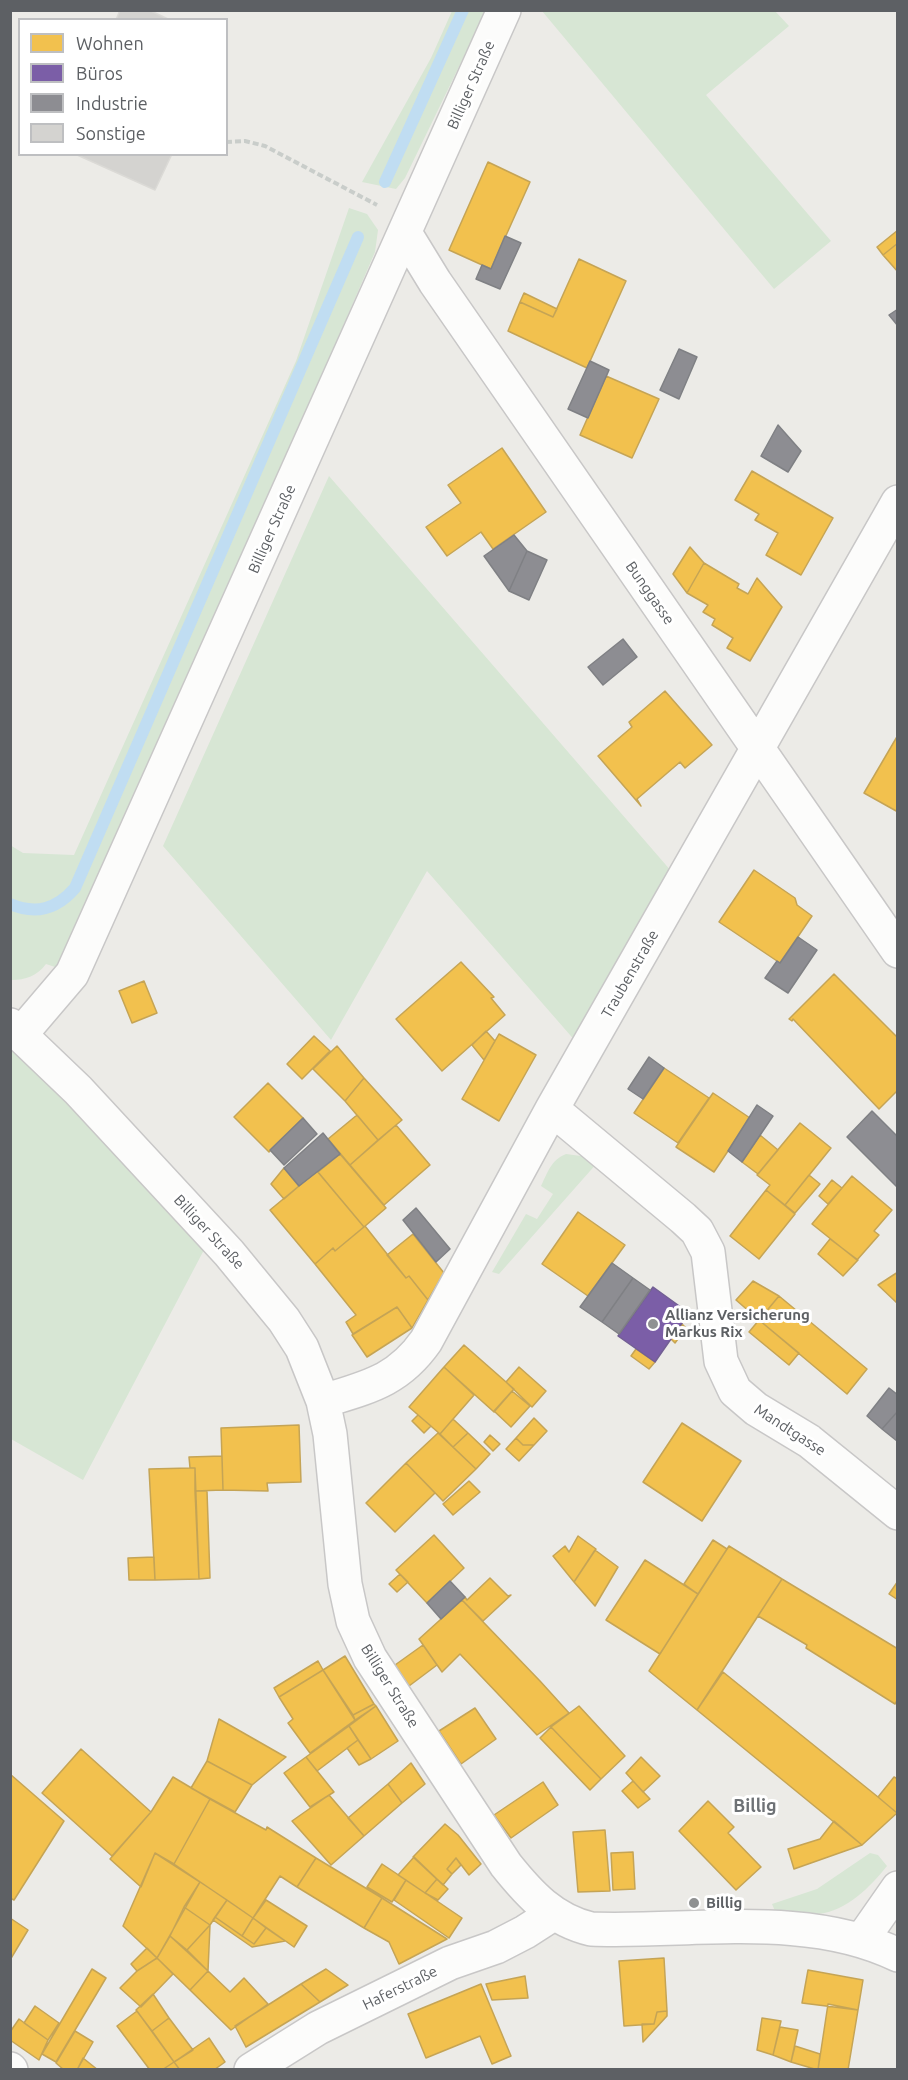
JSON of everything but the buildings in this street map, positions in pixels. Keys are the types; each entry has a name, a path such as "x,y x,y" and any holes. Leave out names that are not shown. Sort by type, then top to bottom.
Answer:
{"street":[{"name":"Billiger Straße","path":"504,10 72,974 15,1030 126,1140 251,1277 302,1348 323,1401 330,1434 346,1593 360,1639 383,1679 506,1865 526,1890 553,1914 572,1924 591,1929 644,1931 767,1927 820,1933 861,1941 897,1955"},
{"name":"Bunggasse","path":"407,227 442,292 897,951"},
{"name":"Traubenstraße","path":"323,1401 382,1382 406,1366 416,1356 438,1322 552,1109 897,502"},
{"name":"Mandtgasse","path":"552,1109 683,1218 704,1241 708,1252 721,1361 735,1391 756,1409 809,1441 897,1513"},
{"path":"861,1941 897,1888"},
{"name":"Haferstraße","path":"251,2070 318,2028 450,1963 496,1947 553,1914"}],"path":[{"path":"228,142 245,141 265,146 407,227"}],"green space":[{"path":"452,11 486,11 405,178 396,189 362,182 431,58"},
{"path":"542,11 775,11 789,26 706,95 831,241 774,289"},
{"path":"349,208 367,214 378,230 375,252 290,450 59,962 55,967 46,964 39,972 31,976 11,980 10,845 23,853 74,855 296,361"},
{"path":"329,476 672,872 577,1043 427,871 331,1040 163,846"},
{"path":"10,1047 123,1156 205,1248 83,1480 11,1439"},
{"path":"566,1154 588,1157 598,1162 499,1274 492,1272 526,1214 537,1219 553,1194 541,1186 553,1163"},
{"path":"870,1853 878,1855 887,1866 865,1890 848,1903 829,1912 818,1914 775,1911 772,1904 817,1889"}],"waterway":[{"path":"385,182 463,10"},
{"path":"10,904 29,909 46,908 61,901 75,888 358,237"}],"place":[{"name":"Allianz Versicherung Markus Rix","path":"653,1324"},
{"name":"Billig","path":"694,1903"}],"district":[{"name":"Billig","path":"755,1806"}]}
